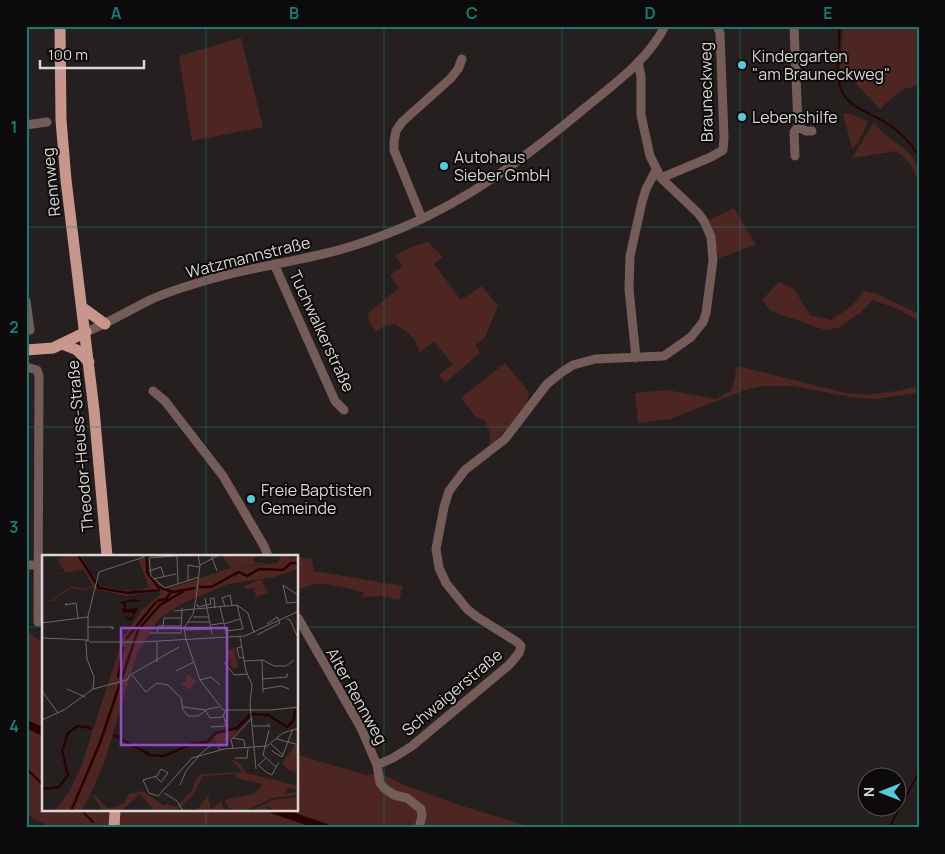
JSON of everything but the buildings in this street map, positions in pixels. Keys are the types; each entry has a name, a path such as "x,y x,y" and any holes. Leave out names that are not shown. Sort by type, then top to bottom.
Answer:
{"main road":[{"name":"Rennweg","path":"60,26 61,120 66,180 86,332"},
{"path":"83,308 105,324"},
{"path":"26,350 39,350 62,344 86,332"},
{"name":"Theodor-Heuss-Straße","path":"86,332 107,555"},
{"path":"62,344 77,350 89,362"},
{"path":"114,828 115,812"}],"street":[{"name":"Watzmannstraße","path":"86,332 150,300 174,291 212,279 345,249 422,219 469,194 516,164 588,106 638,62 665,26"},
{"name":"Brauneckweg","path":"661,178 723,150 723,105 720,33 718,26"},
{"path":"794,26 798,127 794,132 795,156"},
{"path":"422,219 394,150 396,131 402,122 451,78 458,69 462,59"},
{"name":"Schwaigerstraße","path":"377,765 412,746 503,670 519,653 521,646 477,617 467,608 446,583 439,568 436,549 444,507 449,491 456,480 465,470 505,439 548,384 572,365 595,359 664,356 691,337 703,322 711,287 713,253 711,237 698,214 661,178 656,170 646,145 642,127 641,76 638,62"},
{"path":"26,125 47,122"},
{"path":"798,127 806,131 812,131"},
{"path":"636,358 629,283 630,256 642,202 646,189 656,170"},
{"name":"Tuchwalkerstraße","path":"274,264 335,401 344,410"},
{"path":"26,301 30,330 26,330"},
{"path":"26,368 37,370 39,376 38,622"},
{"path":"153,391 168,405 223,476 268,555"},
{"path":"26,565 38,565"},
{"name":"Alter Rennweg","path":"299,620 361,728 377,765 380,783 394,795 407,798 421,809 422,816 419,828"}],"shaded area":[{"path":"843,26 919,26 919,85 901,90 880,109 840,67"},
{"path":"241,38 263,127 192,141 179,56"},
{"path":"843,114 852,114 868,122 858,143 852,149"},
{"path":"874,122 879,129 911,155 918,170 919,193 913,169 907,160 896,151 852,158"},
{"path":"734,208 756,245 719,258 709,220"},
{"path":"428,242 443,257 434,264 461,300 482,286 498,306 484,339 475,345 480,353 445,383 439,375 453,364 434,342 419,353 414,339 395,324 384,326 376,332 369,321 368,313 399,288 390,275 403,266 395,256 409,248"},
{"path":"779,282 794,289 810,315 831,320 853,304 863,291 877,294 919,314 919,321 898,309 873,300 860,313 838,328 825,330 771,311 762,300"},
{"path":"505,363 529,392 528,399 514,421 490,445 489,431 484,420 476,417 461,398"},
{"path":"737,366 845,393 872,394 916,387 916,393 876,399 856,398 793,386 763,386 748,389 670,419 638,423 635,393 667,390 716,399 732,390"},
{"path":"299,557 312,559 314,571 403,586 399,600 381,596 363,597 364,592 327,584 315,584 299,589"},
{"path":"26,630 42,642 42,812 299,812 299,755 366,775 381,773 404,785 459,805 534,828 51,828 26,814"}],"waterway":[{"path":"839,26 838,76 842,92 856,107 880,119 900,133 919,156"},
{"path":"26,724 42,731"},
{"path":"26,768 42,784"},
{"path":"889,828 919,772"},
{"path":"83,812 93,822"},
{"path":"280,812 327,828"}],"place":[{"name":"Kindergarten \"am Brauneckweg\"","path":"742,65"},
{"name":"Lebenshilfe","path":"742,117"},
{"name":"Autohaus Sieber GmbH","path":"444,166"},
{"name":"Freie Baptisten Gemeinde","path":"251,499"}]}
